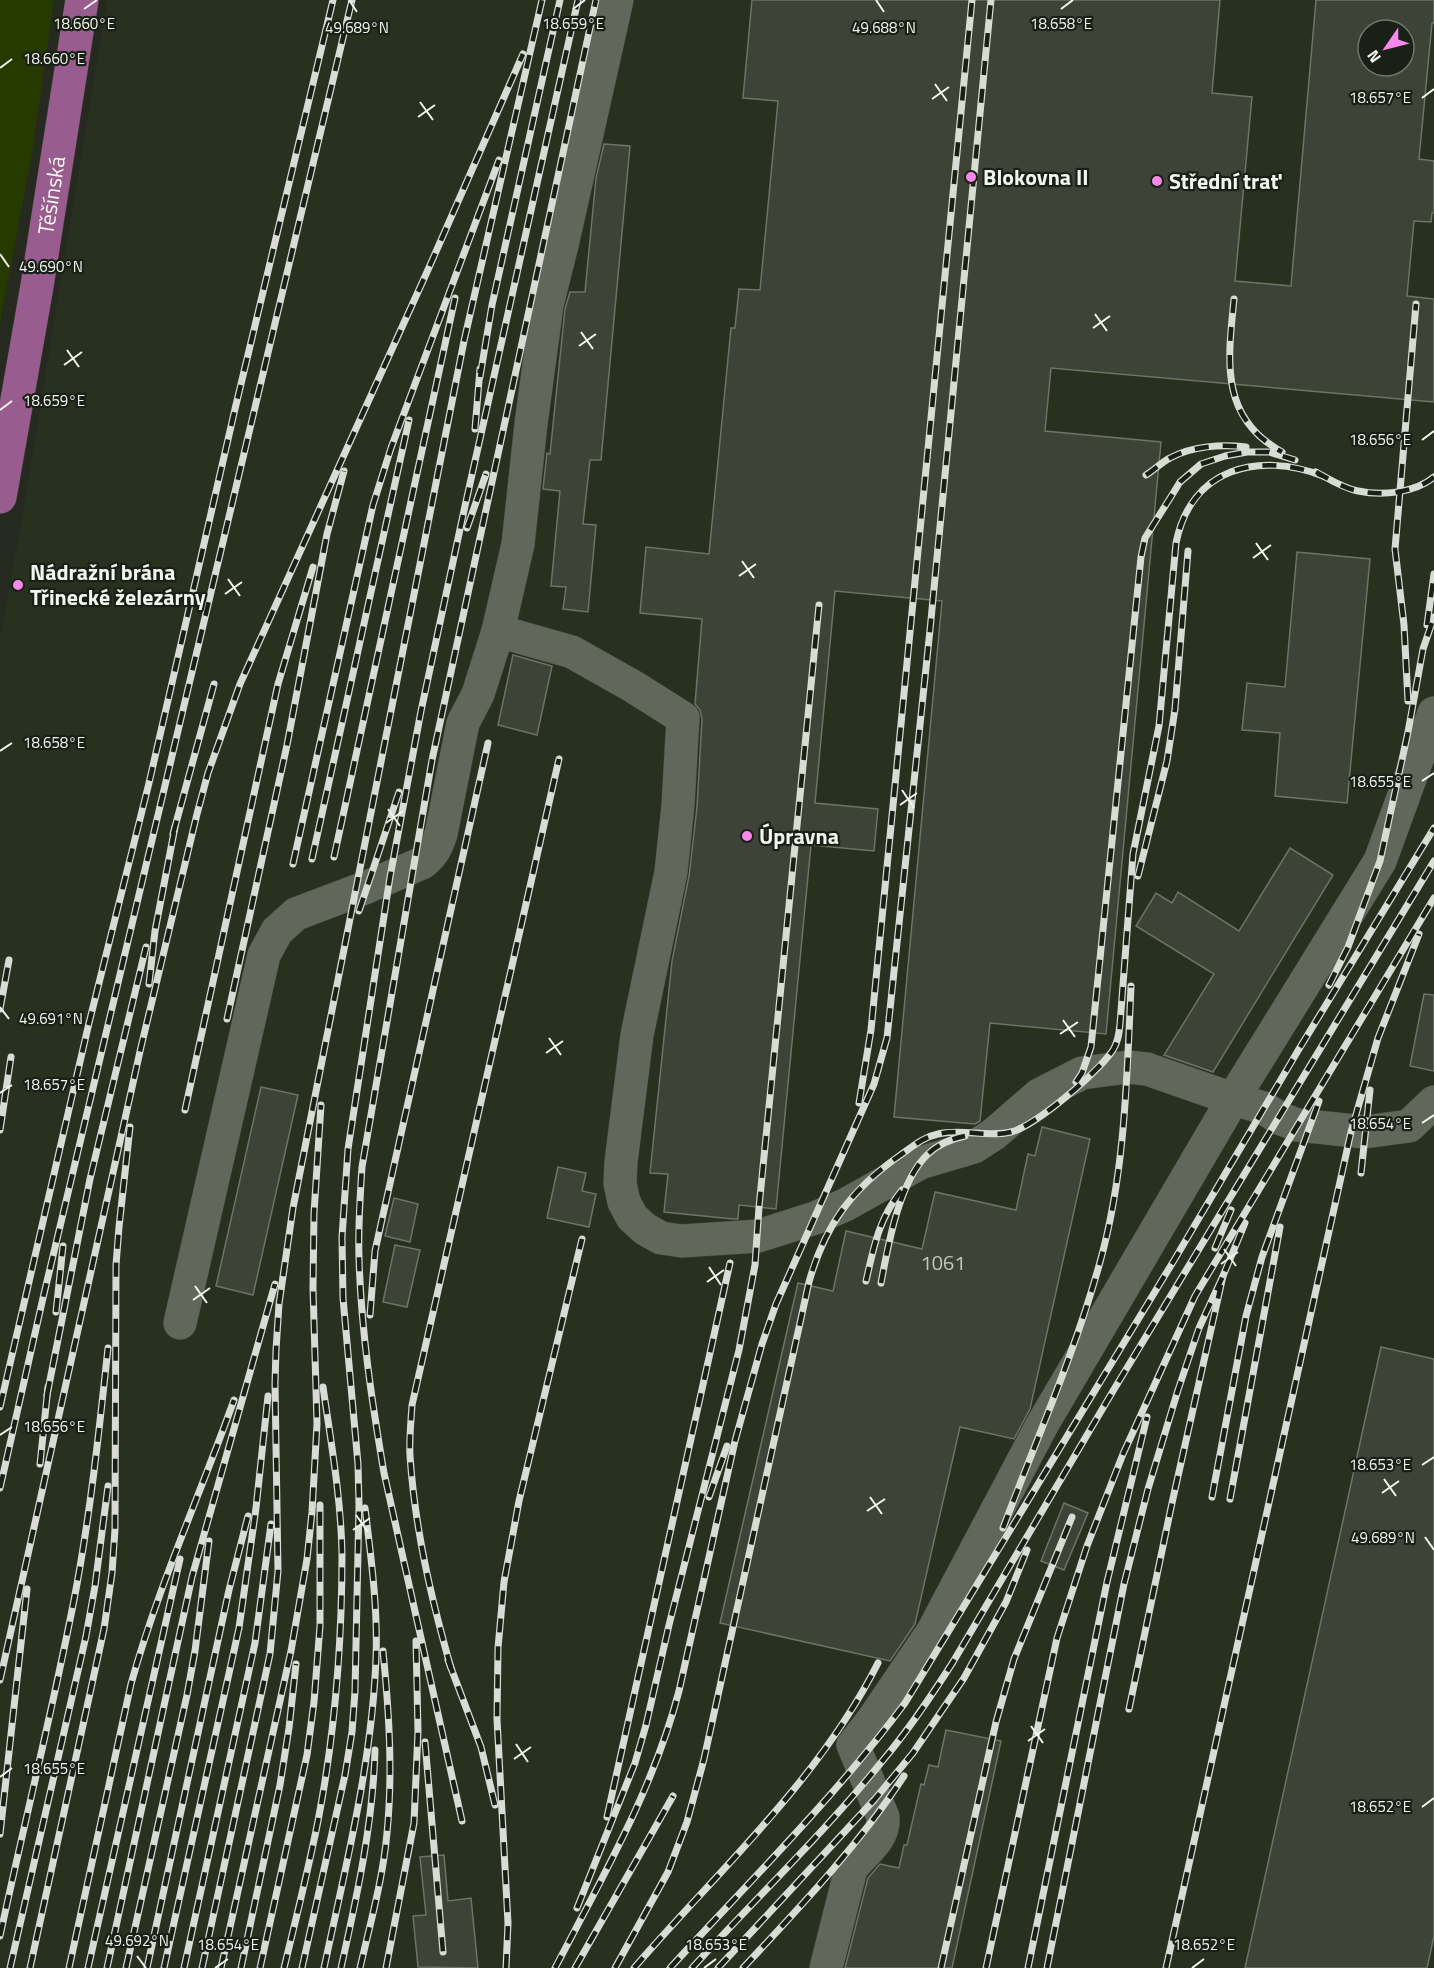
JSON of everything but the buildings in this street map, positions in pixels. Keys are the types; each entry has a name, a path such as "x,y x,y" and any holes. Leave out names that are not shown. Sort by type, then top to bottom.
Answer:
{"main road":[{"name":"Těšínská","path":"0,497 37,286 82,0"}],"lane":[{"path":"180,1323 261,966 270,942 277,931 297,914 406,871 429,857 437,847 463,723 478,694 498,631 518,544 547,305 617,0"},
{"path":"498,631 572,652 683,718 671,872 638,1035 620,1183 624,1202 632,1217 645,1229 661,1238 682,1241 758,1236 815,1218 845,1205 920,1162 974,1147 994,1134 1039,1095 1082,1073 1128,1067 1146,1069 1264,1108 1279,1118 1297,1125 1358,1132 1409,1126 1434,1102"},
{"path":"826,1968 852,1869 876,1841 883,1828 883,1817 853,1745 933,1631 1042,1425 1233,1099 1380,861 1434,713"}],"shaded area":[{"path":"107,0 1434,0 1434,1968 0,1968 0,638"}],"green space":[{"path":"0,0 54,0 32,154 0,324"}],"railway":[{"path":"0,1407 89,1023 149,783 235,409 333,0"},
{"path":"0,1488 43,1298 352,0"},
{"path":"202,1968 270,1654 278,1571 276,1350 279,1304 293,1208 464,341 542,0"},
{"path":"480,377 492,305 560,0"},
{"path":"302,1968 345,1775 352,1732 355,1691 358,1464 343,1298 342,1237 348,1149 390,877 421,711 578,0"},
{"path":"462,1821 384,1473 375,1420 360,1285 359,1235 362,1167 432,760 596,0"},
{"path":"859,1103 871,1030 972,0"},
{"path":"555,1968 625,1833 668,1728 679,1691 735,1441 762,1344 776,1304 874,1084 887,1038 930,630 991,0"},
{"path":"0,1680 141,1047 208,773 240,684 523,54"},
{"path":"293,864 373,505 391,448 499,160"},
{"path":"334,857 455,298"},
{"path":"1234,299 1230,344 1232,385 1247,422 1262,438 1282,452"},
{"path":"1408,701 1404,625 1395,549 1416,304"},
{"path":"475,429 480,369"},
{"path":"312,859 409,420"},
{"path":"1146,475 1167,460 1197,448 1246,447"},
{"path":"1076,1082 1082,1073 1091,1047 1141,557 1145,538 1180,482 1201,464 1247,452 1269,452 1295,460"},
{"path":"615,1968 668,1872 687,1822 704,1759 809,1282 823,1243 842,1210 867,1182 927,1137 947,1132 1002,1134 1022,1127 1066,1097 1094,1072 1113,1050 1120,1024 1133,854 1159,726 1176,543 1184,518 1196,497 1212,482 1231,472 1252,466 1275,465 1323,476"},
{"path":"227,1019 287,745 327,534 344,471"},
{"path":"1316,472 1347,488 1377,493 1408,490 1434,477"},
{"path":"467,528 486,474"},
{"path":"1138,876 1167,761 1175,709 1188,551"},
{"path":"185,1110 278,684 313,567"},
{"path":"1427,625 1434,574"},
{"path":"577,1908 635,1763 646,1725 739,1350 755,1265 819,605"},
{"path":"1329,985 1348,947 1380,861 1423,649 1434,617"},
{"path":"173,834 214,684"},
{"path":"370,1315 375,1251 488,743"},
{"path":"451,1668 420,1537 412,1483 410,1450 412,1405 559,759"},
{"path":"359,911 399,792"},
{"path":"149,984 155,931 175,827"},
{"path":"670,1968 821,1805 905,1703 1434,828"},
{"path":"692,1968 838,1813 894,1747 929,1699 1434,861"},
{"path":"986,1968 1057,1638 1087,1546 1123,1454 1195,1296 1434,898"},
{"path":"1166,1968 1351,1132 1378,1038 1419,934"},
{"path":"47,1395 90,1179 146,947"},
{"path":"0,1009 9,960"},
{"path":"1003,1528 1079,1330 1100,1262 1120,1160 1131,986"},
{"path":"0,1130 11,1057"},
{"path":"1361,1173 1370,1090"},
{"path":"1212,1497 1246,1316 1262,1257 1319,1101"},
{"path":"221,1968 291,1651 307,1559 317,1424 313,1288 314,1213 321,1105"},
{"path":"30,1968 104,1629 112,1573 115,1529 116,1265 130,1127"},
{"path":"881,1283 896,1215 909,1180 932,1150 945,1142 965,1136"},
{"path":"866,1281 883,1222 902,1190"},
{"path":"1215,1248 1231,1210"},
{"path":"1129,1709 1223,1276 1245,1223"},
{"path":"1230,1499 1280,1227"},
{"path":"506,1968 508,1923 497,1719 498,1648 504,1582 519,1501 582,1239"},
{"path":"56,1312 63,1246"},
{"path":"607,1817 730,1263"},
{"path":"1047,1968 1124,1584 1148,1489 1199,1328 1223,1276"},
{"path":"107,1968 192,1577 275,1284"},
{"path":"0,1936 57,1684 80,1569 98,1443 108,1348"},
{"path":"40,1464 48,1387"},
{"path":"284,1968 324,1788 339,1655 342,1588 340,1512 323,1387"},
{"path":"164,1968 239,1628 256,1508 268,1396"},
{"path":"69,1968 131,1684 166,1577 234,1400"},
{"path":"1028,1968 1107,1582 1147,1417"},
{"path":"709,1497 727,1446"},
{"path":"10,1968 86,1636 108,1486"},
{"path":"260,1968 307,1755 314,1702 320,1626 320,1505"},
{"path":"324,1968 357,1814 374,1697 376,1620 365,1508"},
{"path":"147,1968 229,1590 248,1516"},
{"path":"941,1968 996,1722 1014,1659 1072,1517"},
{"path":"184,1968 255,1643 271,1524"},
{"path":"126,1968 187,1695 209,1541"},
{"path":"718,1968 875,1799 913,1753 964,1678 1006,1602 1027,1550"},
{"path":"88,1968 180,1559"},
{"path":"0,1834 27,1589"},
{"path":"386,1968 414,1823 418,1731 416,1641"},
{"path":"360,1968 376,1901 389,1810 390,1742 383,1651"},
{"path":"448,1660 481,1747 495,1805"},
{"path":"634,1968 766,1823 797,1785 854,1706 878,1663"},
{"path":"241,1968 280,1785 296,1664"},
{"path":"425,1742 443,1952"},
{"path":"341,1968 368,1833 375,1750"},
{"path":"743,1968 848,1851 904,1776"},
{"path":"575,1968 673,1796"}],"place":[{"name":"Blokovna II","path":"971,177"},
{"name":"Střední trať","path":"1157,181"},
{"name":"Nádražní brána Třinecké železárny","path":"18,585"},
{"name":"Úpravna","path":"747,836"}]}
